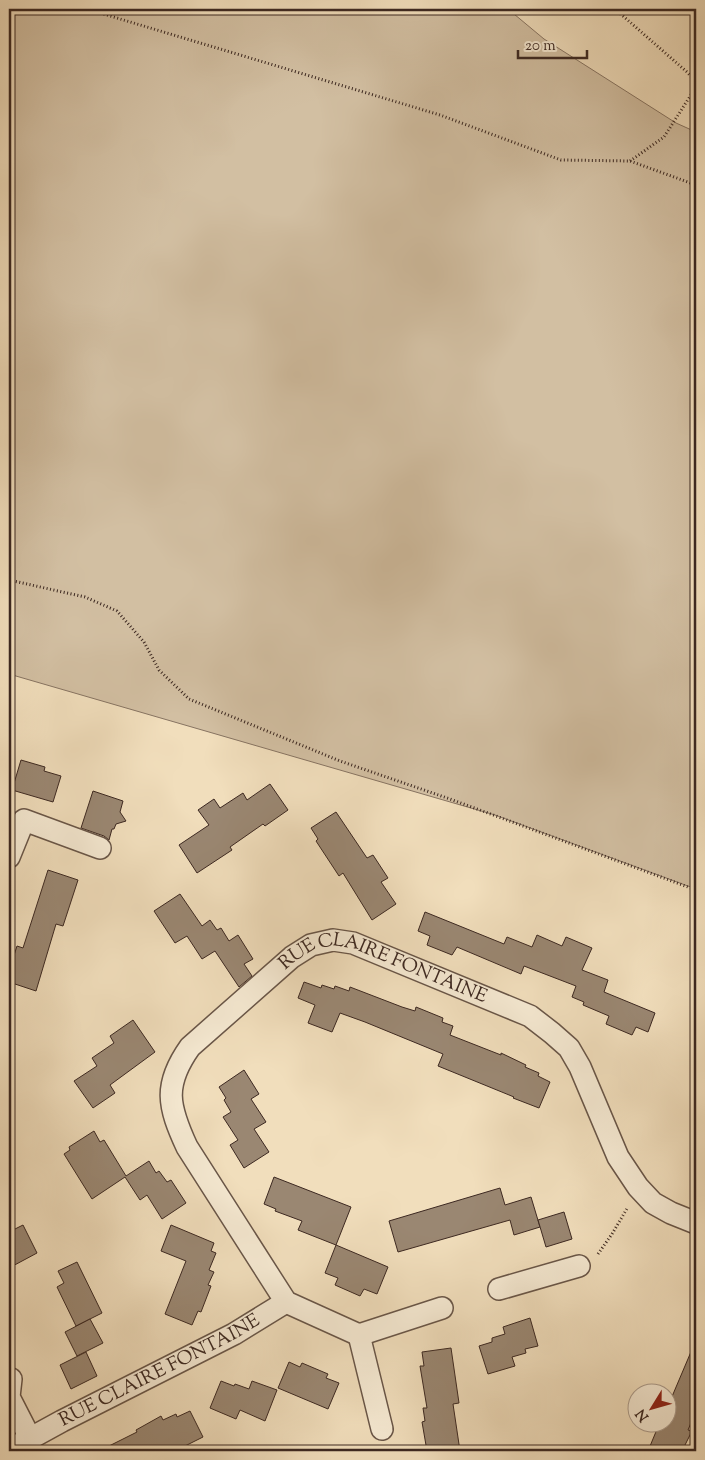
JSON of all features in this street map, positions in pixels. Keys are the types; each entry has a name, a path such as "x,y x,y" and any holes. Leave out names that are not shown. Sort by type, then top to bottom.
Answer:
{"street":[{"path":"9,857 16,818 100,848"},
{"name":"RUE CLAIRE FONTAINE","path":"11,1451 30,1438 234,1334 286,1302 186,1147 173,1113 172,1082 179,1062 190,1046 292,957 311,946 333,940 353,943 530,1016 569,1048 580,1067 618,1157 638,1187 653,1203 696,1223"},
{"path":"499,1289 579,1266"},
{"path":"286,1302 359,1335 442,1308"},
{"path":"359,1335 382,1429"},
{"path":"11,1378 9,1396 30,1438"}],"path":[{"path":"87,9 440,115 561,160 630,161 696,186"},
{"path":"615,9 696,82"},
{"path":"630,161 664,138 696,87"},
{"path":"9,580 85,597 117,611 144,642 159,670 189,699 340,761 450,799 696,890"},
{"path":"579,1266 593,1260 603,1248 625,1214 638,1187"}],"shaded area":[{"path":"9,9 508,9 544,39 676,123 696,132 696,889 495,815 9,674"}],"building":[{"path":"21,760 45,767 44,771 61,776 53,802 12,790"},
{"path":"270,784 288,810 265,826 263,824 230,847 232,850 197,873 179,845 209,825 198,810 214,799 220,808 243,793 247,800"},
{"path":"93,791 123,801 120,812 126,821 116,824 114,829 112,829 109,840 104,836 81,828"},
{"path":"336,812 367,858 373,855 388,878 381,882 396,904 372,920 343,873 339,876 316,841 318,839 311,828"},
{"path":"48,870 78,880 63,926 56,924 36,991 9,982 9,971 17,946 23,948"},
{"path":"180,894 202,926 210,920 217,930 221,928 229,941 238,935 253,959 244,964 252,976 239,987 215,951 202,959 187,936 175,943 154,911"},
{"path":"425,912 504,944 507,937 532,947 537,935 562,946 566,937 592,948 582,970 608,980 604,992 655,1013 648,1032 636,1027 632,1035 606,1024 609,1016 583,1005 584,1002 572,997 576,986 524,966 521,974 457,947 452,955 427,945 430,936 418,931"},
{"path":"304,982 321,988 322,985 334,989 335,986 349,991 350,987 402,1007 415,1011 416,1007 443,1018 442,1022 453,1026 450,1035 501,1055 501,1053 526,1065 525,1067 539,1073 538,1076 550,1082 539,1108 438,1066 443,1054 365,1022 340,1013 332,1032 308,1023 315,1005 298,998"},
{"path":"133,1020 155,1052 110,1085 115,1093 93,1108 74,1081 97,1066 92,1058 114,1043 110,1036"},
{"path":"244,1070 259,1094 251,1099 266,1122 254,1129 269,1152 244,1168 230,1145 238,1140 223,1117 231,1112 224,1100 226,1098 219,1087"},
{"path":"94,1131 100,1142 104,1140 126,1176 149,1161 156,1173 159,1171 167,1182 171,1180 186,1203 162,1219 147,1195 140,1200 125,1177 92,1199 64,1154 70,1150 69,1147"},
{"path":"274,1177 351,1207 336,1245 298,1230 302,1221 275,1211 276,1209 264,1204"},
{"path":"500,1188 505,1205 531,1197 540,1227 514,1235 510,1220 398,1252 389,1221"},
{"path":"564,1212 572,1239 546,1247 538,1220"},
{"path":"23,1225 37,1253 9,1268 9,1232"},
{"path":"171,1225 214,1243 211,1251 216,1253 209,1270 214,1272 208,1285 211,1286 201,1312 198,1311 192,1325 165,1314 186,1261 161,1251"},
{"path":"336,1245 388,1267 377,1294 364,1289 360,1296 335,1285 338,1278 325,1273"},
{"path":"77,1262 102,1313 76,1326 57,1287 64,1283 58,1271"},
{"path":"530,1318 538,1346 525,1349 526,1353 512,1357 515,1366 488,1374 479,1346 492,1342 492,1338 505,1334 503,1327"},
{"path":"90,1319 103,1343 77,1356 65,1332"},
{"path":"696,1340 696,1411 688,1430 692,1431 682,1451 648,1451 656,1432 678,1432 678,1382"},
{"path":"451,1348 459,1403 453,1404 460,1451 427,1451 422,1422 425,1421 423,1408 427,1408 420,1366 424,1366 422,1352"},
{"path":"86,1352 97,1376 71,1389 60,1365"},
{"path":"289,1362 300,1367 302,1363 328,1374 326,1378 339,1383 328,1409 278,1388"},
{"path":"221,1381 249,1389 252,1381 277,1390 265,1421 240,1410 236,1419 210,1408"},
{"path":"190,1411 203,1437 175,1451 99,1451 137,1432 136,1430 161,1416 163,1420 176,1414 177,1417"}]}
